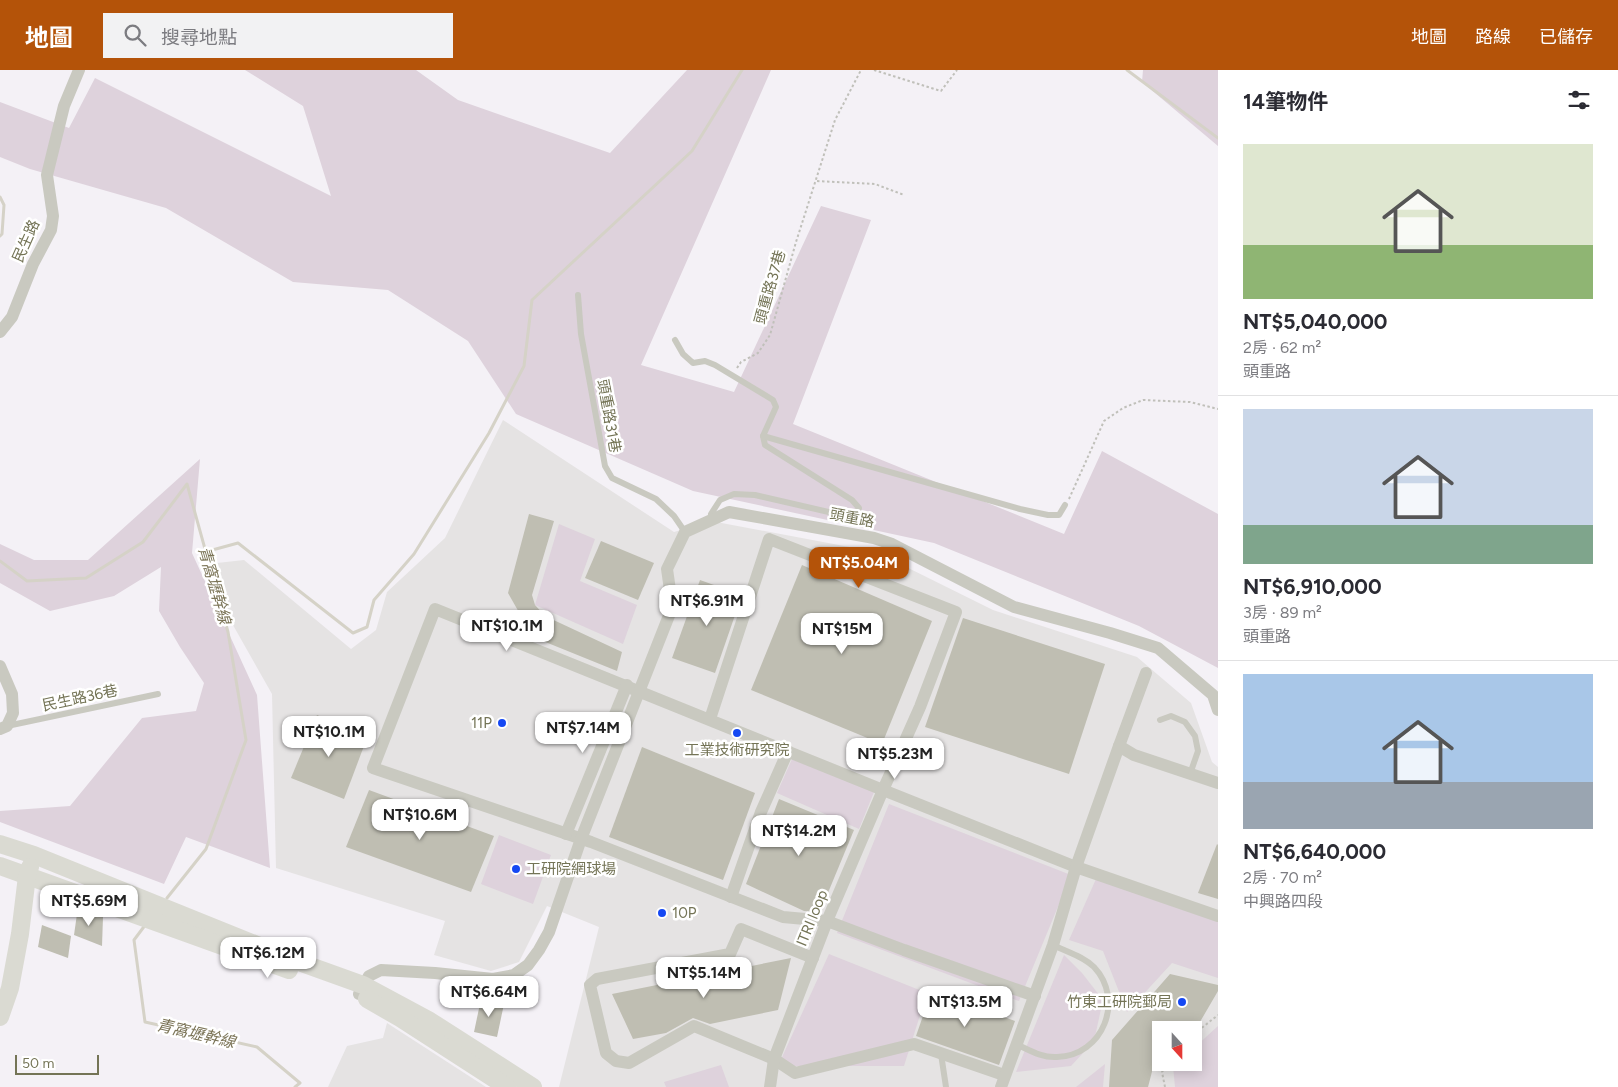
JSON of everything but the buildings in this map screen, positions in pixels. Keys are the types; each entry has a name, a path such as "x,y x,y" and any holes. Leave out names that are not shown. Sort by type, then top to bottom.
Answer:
{"main road":[{"path":"0,844 34,855 299,962 361,990 400,1018 480,1062 532,1087"},
{"path":"0,1017 12,979 27,876 34,855"},
{"path":"0,866 361,990"},
{"path":"480,1062 507,1087"}],"street":[{"name":"民生路","path":"0,332 12,317 33,264 51,230 53,216 47,175 64,106 79,70"},
{"name":"頭重路","path":"686,532 716,517 729,512 735,512 874,538 909,553 1014,607 1158,648 1212,695 1218,710"},
{"path":"361,990 369,976 380,970 493,979 514,975 528,966 549,932 581,839 670,612 670,590 667,569 686,532"},
{"name":"ITRI loop","path":"710,719 768,539 956,612 920,707 827,921 774,1059 770,1087"},
{"path":"1035,996 827,921 784,917 581,839 373,768 435,609 1076,867 1218,916"},
{"path":"0,666 12,694 13,713 3,728"},
{"path":"813,958 741,929 730,954 597,979 590,985 606,1053 616,1061 629,1063 694,1026 774,1059 795,1073 914,1044 941,1053 1002,1081 1018,1044 1053,945 1076,867 1146,673"},
{"path":"566,834 626,685"},
{"path":"1119,746 1134,755 1218,783"},
{"path":"731,897 761,812 788,751"}],"lane":[{"name":"頭重路31巷","path":"578,295 581,334 605,466 612,478 656,499 674,516 686,532"},
{"path":"675,340 683,354 693,363 705,361 733,374 773,400 776,408 763,436 765,445 852,500 859,508 856,514 846,516 755,495 734,494 720,500 711,514"},
{"path":"763,436 1020,509 1048,515 1059,514 1065,505"},
{"name":"民生路36巷","path":"3,728 158,694"},
{"path":"1160,720 1171,716 1184,722 1195,736 1198,751 1190,774"},
{"path":"1018,1044 1039,1055 1065,1057 1082,1051 1089,1046 1105,1025 1108,1017 1109,999 1104,981 1099,974 1086,961 1053,945"},
{"path":"941,1053 946,1087"}],"path":[{"name":"頭重路37巷","path":"733,374 741,362 758,353 770,335 796,242 835,120 861,70"},
{"path":"874,70 941,91 957,70"},
{"path":"817,181 875,184 904,195"},
{"path":"1065,505 1081,475 1104,421 1123,408 1143,400 1190,402 1218,409"},
{"path":"1202,1028 1218,1015"},
{"path":"1163,1071 1165,1087"}],"shaded area":[{"path":"245,70 416,70 458,100 610,153 687,70 771,70 641,365 734,392 821,206 871,220 793,424 1064,534 1102,451 1218,514 1218,668 1139,626 934,543 693,491 516,414 468,341 388,290 293,282 166,208 30,169 0,157 0,102 69,128 95,78 331,196 303,106"},
{"path":"1143,70 1218,70 1218,146 1142,82"},
{"name":"工業技術研究院","path":"503,420 674,532 711,521 876,552 993,610 1137,657 1191,703 1212,762 1218,767 1218,1087 559,1087 599,927 547,906 519,962 491,971 434,955 445,921 276,868 272,694 199,565 244,560 351,649 376,630 387,592 445,538"},
{"path":"200,459 192,553 257,695 270,868 186,837 164,884 0,822 0,811 70,806 142,718 196,711 204,683 159,611 161,567 114,596 50,611 0,583 0,544 34,560 88,560"},
{"path":"559,524 595,539 580,581 637,605 623,644 535,605"},
{"path":"792,759 874,792 859,829 777,793"},
{"path":"889,804 1071,875 1019,1001 837,933"},
{"name":"工研院網球場","path":"499,835 551,855 533,904 481,884"},
{"path":"1096,879 1218,920 1218,978 1172,963 1127,1012 1103,951 1069,940"},
{"path":"829,954 927,993 904,1066 778,1066"},
{"path":"1064,955 1082,973 1103,1000 1094,1041 1071,1066 1016,1072"},
{"path":"387,1023 486,1087 328,1087 347,1046 383,1038"},
{"path":"1218,1026 1218,1087 1175,1087 1173,1071 1202,1071 1202,1041"},
{"path":"1105,1064 1103,1087 1076,1087"},
{"path":"721,1065 729,1087 666,1087 664,1082"}],"waterway":[{"path":"205,552 238,543 353,633 367,627 374,600 414,554 489,433 524,366 532,300 692,151 742,70"},
{"path":"1127,70 1218,138"},
{"path":"0,197 4,205 2,234 0,236"},
{"name":"青窩壢幹線","path":"0,561 27,581 86,578 143,542 187,484 228,632 246,740 206,849 167,898"},
{"name":"青窩壢幹線","path":"146,924 134,940 145,1022 257,1047 300,1083 295,1087"}],"place":[{"name":"11P","path":"502,723"},
{"name":"工業技術研究院","path":"737,733"},
{"name":"工研院網球場","path":"516,869"},
{"name":"10P","path":"662,913"},
{"name":"竹東工研院郵局","path":"1182,1002"}]}
